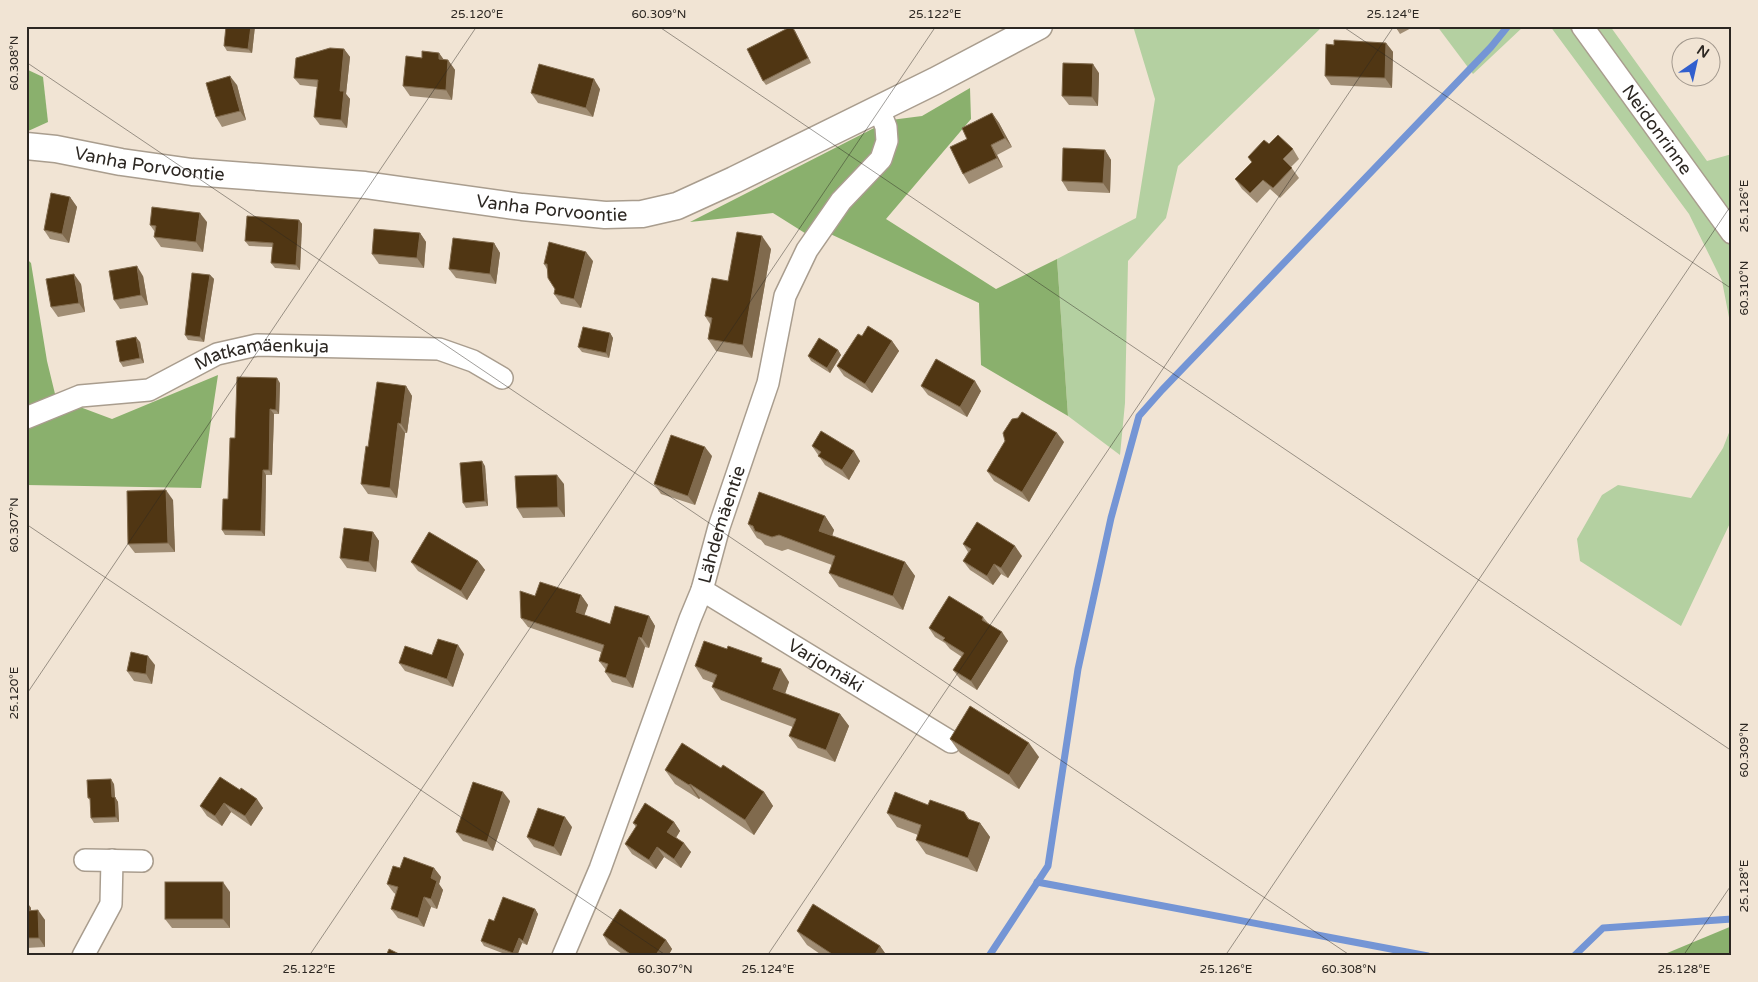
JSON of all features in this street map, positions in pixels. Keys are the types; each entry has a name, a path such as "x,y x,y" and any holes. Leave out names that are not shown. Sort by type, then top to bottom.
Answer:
{"street":[{"name":"Vanha Porvoontie","path":"26,146 56,149 121,162 192,172 365,185 522,207 605,215 642,214 677,206 879,109 1039,26"},
{"name":"Neidonrinne","path":"1582,26 1732,233"},
{"name":"Lähdemäentie","path":"563,956 600,869 690,618 702,590 719,527 768,383 785,296 806,250 841,201 880,159 887,141 886,127 879,109"},
{"name":"Matkamäenkuja","path":"26,418 80,396 149,390 216,354 256,345 439,349 473,361 502,378"},
{"name":"Varjomäki","path":"702,590 951,742"},
{"path":"85,860 142,861"},
{"path":"82,956 111,904 112,860"}],"green space":[{"path":"1133,26 1323,26 1178,166 1166,218 1128,261 1125,403 1120,455 1068,416 1057,259 1136,218 1155,99"},
{"path":"1437,26 1524,26 1473,74"},
{"path":"1550,26 1574,26 1732,246 1732,333 1722,281 1689,214"},
{"path":"1592,26 1610,26 1707,161 1732,154 1732,216"},
{"path":"26,69 43,77 48,122 26,132"},
{"path":"970,88 971,119 886,219 996,289 1057,259 1068,416 981,365 979,303 826,232 891,120 922,116"},
{"path":"878,126 876,156 808,235 773,213 690,222"},
{"path":"26,258 31,263 47,361 56,398 112,419 218,375 201,488 26,485"},
{"path":"1732,425 1732,519 1681,626 1580,561 1577,539 1602,495 1618,485 1691,498 1723,448"},
{"path":"1732,926 1732,956 1660,956"}],"building":[{"path":"226,26 251,26 248,49 224,46"},
{"path":"792,26 808,58 763,81 747,49"},
{"path":"1334,40 1386,43 1385,78 1325,76 1326,44 1334,45"},
{"path":"330,48 344,49 340,91 344,91 341,120 314,117 318,80 294,78 296,58"},
{"path":"422,51 439,53 439,59 448,60 446,90 403,86 406,56 422,58"},
{"path":"1063,63 1093,64 1092,97 1062,96"},
{"path":"539,64 594,79 586,108 531,93"},
{"path":"230,76 240,111 216,117 206,83"},
{"path":"992,113 1005,138 991,145 997,158 963,174 950,147 967,139 962,128"},
{"path":"1278,135 1293,149 1283,159 1292,168 1273,188 1263,180 1250,193 1235,179 1252,162 1248,157 1264,140 1269,144"},
{"path":"1063,148 1105,150 1103,183 1062,181"},
{"path":"51,193 70,197 62,234 44,230"},
{"path":"152,207 200,213 196,242 154,237 156,226 150,225"},
{"path":"247,216 299,220 296,265 271,263 273,243 245,241"},
{"path":"374,229 420,233 417,258 372,254"},
{"path":"737,232 762,236 743,345 708,339 712,318 705,316 712,278 728,281"},
{"path":"453,238 494,243 490,274 449,269"},
{"path":"549,242 586,252 574,299 554,294 555,289 548,278 547,264 544,264"},
{"path":"137,266 141,295 114,300 109,271"},
{"path":"192,273 210,275 200,337 185,335"},
{"path":"74,274 79,303 51,307 46,279"},
{"path":"868,326 892,341 865,384 837,366 858,334 862,336"},
{"path":"583,327 610,333 606,353 578,347"},
{"path":"136,337 140,358 120,362 116,341"},
{"path":"819,338 838,350 827,368 808,356"},
{"path":"936,359 975,381 960,407 921,386"},
{"path":"237,377 277,378 276,410 270,409 269,470 263,470 261,531 222,530 223,499 228,499 230,438 235,438"},
{"path":"377,382 406,386 401,424 398,423 390,488 361,484"},
{"path":"1022,412 1057,433 1022,492 987,471 1005,441 1003,433 1012,419 1018,418"},
{"path":"821,431 854,451 842,470 818,456 821,452 812,446"},
{"path":"671,435 705,447 688,496 654,484"},
{"path":"482,461 485,501 463,503 460,463"},
{"path":"557,475 558,507 517,508 515,476"},
{"path":"166,490 168,543 128,544 127,491"},
{"path":"759,492 825,516 819,531 905,562 893,596 829,573 835,556 779,535 772,537 755,531 753,526 748,524"},
{"path":"977,522 1015,546 1001,568 994,564 987,576 963,561 971,549 963,544"},
{"path":"344,528 373,532 369,562 340,558"},
{"path":"429,532 478,561 461,591 411,562"},
{"path":"540,582 581,595 576,612 610,624 615,606 649,616 642,638 639,637 626,678 605,672 608,664 599,661 604,645 521,618 520,591 535,596"},
{"path":"949,596 983,617 982,620 1002,632 971,681 953,670 964,653 943,640 945,638 929,628"},
{"path":"438,639 458,645 447,679 399,663 405,646 432,655"},
{"path":"704,641 727,649 728,646 762,658 761,662 781,669 773,689 840,714 826,750 789,736 796,719 712,687 717,675 695,666"},
{"path":"131,652 148,656 146,674 127,671"},
{"path":"970,706 1029,743 1009,775 950,739"},
{"path":"682,743 721,768 723,765 764,792 745,820 665,770"},
{"path":"220,777 257,799 245,816 224,803 215,816 200,806"},
{"path":"111,779 112,797 115,797 116,817 91,818 87,780"},
{"path":"473,782 503,792 487,842 456,832"},
{"path":"895,792 928,805 930,800 964,812 968,819 980,823 968,858 916,840 921,825 887,813"},
{"path":"645,803 674,822 667,832 684,843 674,859 657,847 649,860 625,844 637,825 633,823"},
{"path":"538,808 565,817 554,847 527,837"},
{"path":"404,857 434,868 431,878 437,881 431,899 424,897 418,918 391,909 398,887 387,884 393,866 400,868"},
{"path":"165,882 223,882 223,919 165,919"},
{"path":"503,897 535,909 523,941 519,938 513,953 481,941 489,919 494,921"},
{"path":"813,904 880,946 874,956 835,956 797,931"},
{"path":"620,909 666,940 655,956 633,956 603,935"},
{"path":"38,910 39,938 26,938 26,911"},
{"path":"389,949 403,956 386,956"}],"waterway":[{"path":"989,956 1048,866 1078,669 1111,518 1139,416 1491,47 1508,26"},
{"path":"1037,882 1428,956"},
{"path":"1574,956 1603,928 1732,919"}]}
